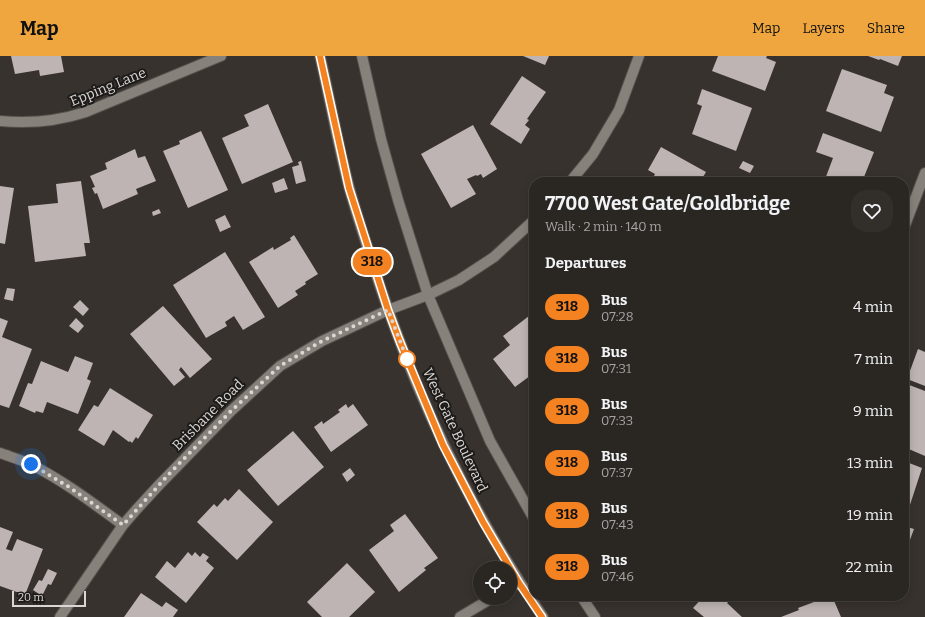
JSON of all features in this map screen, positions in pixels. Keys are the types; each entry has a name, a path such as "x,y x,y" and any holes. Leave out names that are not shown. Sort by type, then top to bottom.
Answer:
{"street":[{"name":"Epping Lane","path":"0,121 15,123 65,119 86,112 222,56"},
{"name":"West Gate Boulevard","path":"320,56 349,188 388,310 443,445 483,522 529,598"},
{"name":"West Gate Boulevard","path":"362,56 381,139 396,193 428,295 490,441 529,510"},
{"path":"574,177 593,154 619,110 640,56"},
{"path":"909,215 925,173"},
{"name":"Brisbane Road","path":"60,617 123,525 164,479 231,411 280,366 322,341 388,310 428,295 459,280 494,257 529,225"},
{"path":"0,453 31,464 52,476 123,525"},
{"name":"West Gate Boulevard","path":"531,601 542,617"},
{"path":"584,601 595,617"},
{"path":"460,617 480,605"}],"building":[{"path":"11,56 61,56 64,72 40,76 39,70 15,74"},
{"path":"523,56 549,56 545,65"},
{"path":"718,56 767,56 766,58 776,62 765,91 712,71"},
{"path":"868,56 902,56 898,66"},
{"path":"842,69 887,85 884,93 894,97 881,132 826,111"},
{"path":"522,76 546,92 527,119 529,120 525,125 530,129 521,144 490,124"},
{"path":"702,89 752,108 736,151 692,134 702,106 697,104"},
{"path":"268,104 293,162 242,184 222,138 249,126 244,115"},
{"path":"473,125 497,169 483,178 481,174 467,179 476,194 451,208 421,154"},
{"path":"201,131 228,190 188,208 163,151 180,144 179,141"},
{"path":"823,133 874,152 864,177 826,177 833,158 816,152"},
{"path":"661,147 706,172 703,177 654,177 655,174 648,170"},
{"path":"135,149 138,158 145,156 156,181 136,189 138,194 103,209 97,193 95,194 92,188 95,187 90,176 107,169 105,163"},
{"path":"301,161 306,181 296,184 292,167 299,165 298,162"},
{"path":"743,161 754,166 750,173 739,168"},
{"path":"284,178 288,189 275,193 272,183"},
{"path":"81,181 90,243 84,243 86,256 35,262 28,206 58,203 56,184"},
{"path":"0,186 14,188 5,244 0,243"},
{"path":"159,209 161,213 153,216 152,212"},
{"path":"225,215 231,227 220,232 215,220"},
{"path":"294,235 318,274 305,282 306,284 295,291 298,295 278,308 249,262 273,247 274,250 291,240 290,238"},
{"path":"225,252 265,317 243,330 234,316 225,322 227,326 206,338 173,285"},
{"path":"7,288 15,289 13,301 4,299"},
{"path":"80,300 89,309 83,316 73,307"},
{"path":"163,306 212,359 190,378 181,367 179,370 185,377 174,386 130,334"},
{"path":"529,316 529,377 515,387 493,359 510,345 503,336"},
{"path":"0,318 8,321 2,337 32,349 9,408 0,405"},
{"path":"76,318 84,326 78,333 69,326"},
{"path":"918,349 925,352 925,386 909,380 909,374"},
{"path":"75,356 93,363 87,379 91,381 78,414 47,402 43,413 36,411 35,413 19,406 28,383 32,384 41,361 68,372"},
{"path":"909,385 925,391 925,456 909,449"},
{"path":"110,388 153,415 138,439 136,437 132,443 113,430 104,446 78,430 94,405 98,407"},
{"path":"346,404 348,408 353,404 368,425 331,452 314,427 322,421 323,424 340,412 338,410"},
{"path":"293,431 324,467 278,506 247,470"},
{"path":"909,463 922,468 909,508"},
{"path":"350,468 355,475 347,482 342,474"},
{"path":"239,489 273,522 237,560 197,522 214,504 217,507 225,498 228,501"},
{"path":"405,514 438,558 424,568 426,570 399,592 369,550 394,531 390,525"},
{"path":"0,527 13,532 6,549 12,551 17,539 43,549 25,595 0,586"},
{"path":"909,528 914,529 909,542"},
{"path":"188,552 192,556 195,552 200,557 203,553 209,557 206,561 214,568 186,603 155,577 167,561 175,568"},
{"path":"347,563 375,592 349,617 322,617 307,602"},
{"path":"48,569 57,573 51,585 48,584 42,596 33,590 39,580 42,581"},
{"path":"141,593 162,607 166,602 178,610 173,617 124,617"},
{"path":"699,601 729,601 727,603 742,617 704,617 693,608"},
{"path":"817,601 834,601 841,617 781,617 799,610 798,608"}],"bus line":[{"name":"318","path":"320,56 349,188 388,310 410,368 443,445 483,522 529,598"},
{"name":"318","path":"531,601 542,617"}],"route":[{"path":"31,464 69,487 123,525 169,474 257,386 280,366 322,341 388,310 407,359"}]}
